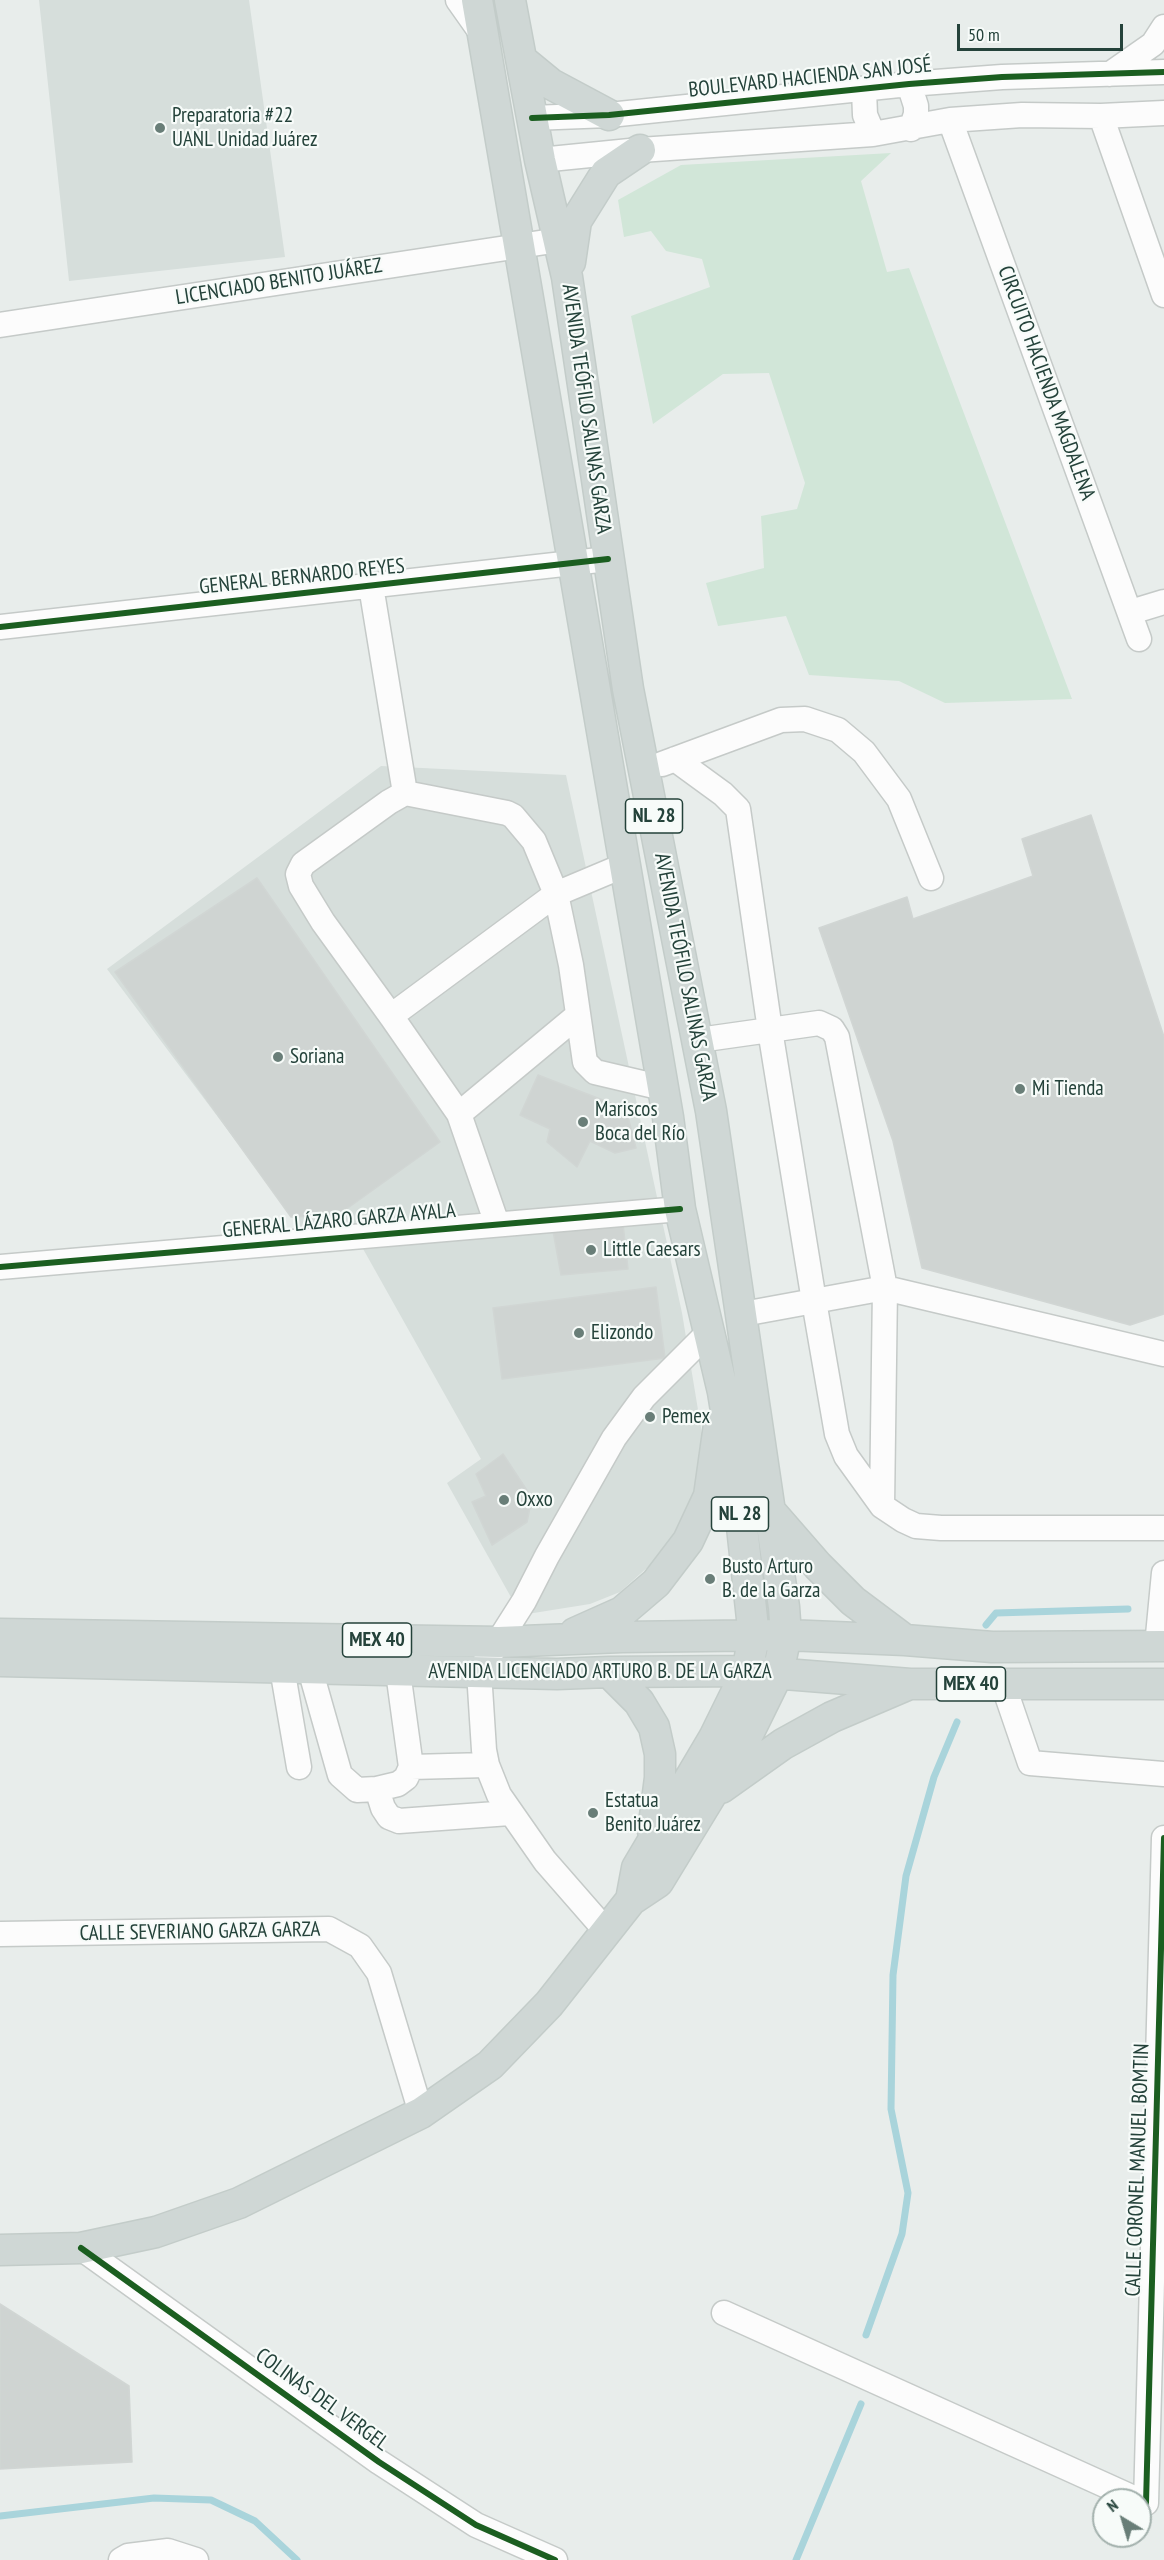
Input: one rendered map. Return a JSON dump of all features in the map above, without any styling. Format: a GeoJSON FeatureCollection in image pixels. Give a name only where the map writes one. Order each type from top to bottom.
{"type":"FeatureCollection","features":[{"type":"Feature","properties":{"kind":"main road","name":"AVENIDA TEÓFILO SALINAS GARZA"},"geometry":{"type":"LineString","coordinates":[[477,0],[668,1117],[680,1209],[723,1392],[736,1472],[754,1637],[747,1671],[714,1738],[637,1868],[631,1900]]}},
{"type":"Feature","properties":{"kind":"main road","name":"AVENIDA TEÓFILO SALINAS GARZA"},"geometry":{"type":"LineString","coordinates":[[514,4],[540,160],[567,277],[628,689],[699,1040],[711,1111],[743,1314],[786,1635],[778,1673],[747,1736],[658,1882],[631,1900]]}},
{"type":"Feature","properties":{"kind":"main road"},"geometry":{"type":"LineString","coordinates":[[523,61],[551,84],[609,115]]}},
{"type":"Feature","properties":{"kind":"main road"},"geometry":{"type":"LineString","coordinates":[[567,277],[576,221],[606,173],[640,150]]}},
{"type":"Feature","properties":{"kind":"main road"},"geometry":{"type":"LineString","coordinates":[[668,1117],[711,1111]]}},
{"type":"Feature","properties":{"kind":"main road"},"geometry":{"type":"LineString","coordinates":[[562,1640],[622,1612],[656,1583],[688,1541],[709,1496],[723,1392]]}},
{"type":"Feature","properties":{"kind":"main road"},"geometry":{"type":"LineString","coordinates":[[771,1512],[818,1566],[853,1601],[905,1640]]}},
{"type":"Feature","properties":{"kind":"main road","name":"AVENIDA LICENCIADO ARTURO B. DE LA GARZA"},"geometry":{"type":"LineString","coordinates":[[0,1634],[499,1642],[786,1635],[905,1640],[992,1647],[1162,1648]]}},
{"type":"Feature","properties":{"kind":"main road"},"geometry":{"type":"LineString","coordinates":[[1083,1683],[1162,1648]]}},
{"type":"Feature","properties":{"kind":"main road","name":"AVENIDA LICENCIADO ARTURO B. DE LA GARZA"},"geometry":{"type":"LineString","coordinates":[[0,1661],[398,1672],[557,1674],[747,1671],[910,1684],[1164,1684]]}},
{"type":"Feature","properties":{"kind":"main road"},"geometry":{"type":"LineString","coordinates":[[609,1672],[639,1702],[654,1727],[660,1754],[660,1778],[652,1842]]}},
{"type":"Feature","properties":{"kind":"main road"},"geometry":{"type":"LineString","coordinates":[[711,1795],[783,1744],[832,1717],[910,1684]]}},
{"type":"Feature","properties":{"kind":"main road"},"geometry":{"type":"LineString","coordinates":[[0,2250],[81,2248],[156,2232],[239,2203],[421,2113],[490,2065],[549,2004],[631,1900]]}},
{"type":"Feature","properties":{"kind":"street"},"geometry":{"type":"LineString","coordinates":[[458,0],[482,34]]}},
{"type":"Feature","properties":{"kind":"street"},"geometry":{"type":"LineString","coordinates":[[1110,74],[1153,44],[1164,27]]}},
{"type":"Feature","properties":{"kind":"street","name":"BOULEVARD HACIENDA SAN JOSÉ"},"geometry":{"type":"LineString","coordinates":[[532,118],[609,115],[909,84],[1002,77],[1164,72]]}},
{"type":"Feature","properties":{"kind":"street"},"geometry":{"type":"LineString","coordinates":[[909,84],[916,106],[911,129]]}},
{"type":"Feature","properties":{"kind":"street"},"geometry":{"type":"LineString","coordinates":[[864,90],[865,115],[873,134]]}},
{"type":"Feature","properties":{"kind":"street"},"geometry":{"type":"LineString","coordinates":[[540,160],[640,150],[873,134],[911,129],[950,120],[1022,115],[1101,116],[1164,113]]}},
{"type":"Feature","properties":{"kind":"street"},"geometry":{"type":"LineString","coordinates":[[1101,116],[1164,295]]}},
{"type":"Feature","properties":{"kind":"street","name":"CIRCUITO HACIENDA MAGDALENA"},"geometry":{"type":"LineString","coordinates":[[950,120],[1139,639]]}},
{"type":"Feature","properties":{"kind":"street","name":"LICENCIADO BENITO JUÁREZ"},"geometry":{"type":"LineString","coordinates":[[0,326],[559,240]]}},
{"type":"Feature","properties":{"kind":"street","name":"GENERAL BERNARDO REYES"},"geometry":{"type":"LineString","coordinates":[[0,627],[608,559]]}},
{"type":"Feature","properties":{"kind":"street"},"geometry":{"type":"LineString","coordinates":[[371,586],[405,793]]}},
{"type":"Feature","properties":{"kind":"street"},"geometry":{"type":"LineString","coordinates":[[1131,612],[1164,602]]}},
{"type":"Feature","properties":{"kind":"street"},"geometry":{"type":"LineString","coordinates":[[645,770],[781,720],[805,719],[838,730],[864,752],[899,799],[931,879]]}},
{"type":"Feature","properties":{"kind":"street"},"geometry":{"type":"LineString","coordinates":[[675,759],[723,794],[738,809],[770,1030],[814,1301],[837,1434],[846,1456],[882,1506],[916,1526],[1164,1528]]}},
{"type":"Feature","properties":{"kind":"street"},"geometry":{"type":"LineString","coordinates":[[497,1224],[459,1114],[323,922],[301,886],[298,874],[303,864],[405,793],[513,816],[534,841],[556,894],[571,965],[585,1062],[595,1072],[663,1088]]}},
{"type":"Feature","properties":{"kind":"street"},"geometry":{"type":"LineString","coordinates":[[391,1016],[556,894],[625,864]]}},
{"type":"Feature","properties":{"kind":"street"},"geometry":{"type":"LineString","coordinates":[[459,1114],[577,1016]]}},
{"type":"Feature","properties":{"kind":"street"},"geometry":{"type":"LineString","coordinates":[[699,1040],[819,1023],[832,1029],[837,1037],[885,1288],[882,1506]]}},
{"type":"Feature","properties":{"kind":"street","name":"GENERAL LÁZARO GARZA AYALA"},"geometry":{"type":"LineString","coordinates":[[0,1267],[680,1209]]}},
{"type":"Feature","properties":{"kind":"street"},"geometry":{"type":"LineString","coordinates":[[743,1314],[885,1288],[1164,1354]]}},
{"type":"Feature","properties":{"kind":"street"},"geometry":{"type":"LineString","coordinates":[[607,1932],[559,1879],[510,1814],[499,1795],[487,1765],[479,1672],[499,1642],[614,1438],[644,1397],[709,1332]]}},
{"type":"Feature","properties":{"kind":"street"},"geometry":{"type":"LineString","coordinates":[[1162,1648],[1164,1573]]}},
{"type":"Feature","properties":{"kind":"street"},"geometry":{"type":"LineString","coordinates":[[296,1668],[299,1767]]}},
{"type":"Feature","properties":{"kind":"street"},"geometry":{"type":"LineString","coordinates":[[296,1668],[340,1775],[357,1790],[377,1789],[398,1784],[406,1778],[411,1767],[398,1672]]}},
{"type":"Feature","properties":{"kind":"street"},"geometry":{"type":"LineString","coordinates":[[1003,1684],[1030,1763],[1164,1774]]}},
{"type":"Feature","properties":{"kind":"street"},"geometry":{"type":"LineString","coordinates":[[411,1767],[487,1765]]}},
{"type":"Feature","properties":{"kind":"street"},"geometry":{"type":"LineString","coordinates":[[377,1789],[383,1808],[389,1817],[399,1821],[510,1814]]}},
{"type":"Feature","properties":{"kind":"street","name":"CALLE CORONEL MANUEL BOMTIN"},"geometry":{"type":"LineString","coordinates":[[1147,2488],[1164,1838]]}},
{"type":"Feature","properties":{"kind":"street","name":"CALLE SEVERIANO GARZA GARZA"},"geometry":{"type":"LineString","coordinates":[[0,1934],[329,1929],[360,1946],[379,1973],[421,2113]]}},
{"type":"Feature","properties":{"kind":"street","name":"COLINAS DEL VERGEL"},"geometry":{"type":"LineString","coordinates":[[81,2248],[379,2462],[476,2525],[555,2560]]}},
{"type":"Feature","properties":{"kind":"street"},"geometry":{"type":"LineString","coordinates":[[724,2313],[1114,2488]]}},
{"type":"Feature","properties":{"kind":"street"},"geometry":{"type":"LineString","coordinates":[[124,2558],[168,2551],[196,2560]]}},
{"type":"Feature","properties":{"kind":"shaded area","name":"Preparatoria #22 UANL Unidad Juárez"},"geometry":{"type":"Polygon","coordinates":[[[39,0],[249,0],[285,257],[69,281],[39,0]]]}},
{"type":"Feature","properties":{"kind":"shaded area"},"geometry":{"type":"Polygon","coordinates":[[[381,766],[566,775],[682,1313],[703,1440],[699,1498],[678,1530],[649,1566],[620,1592],[590,1604],[521,1615],[447,1483],[481,1459],[362,1247],[304,1232],[107,969],[381,766]]]}},
{"type":"Feature","properties":{"kind":"green space"},"geometry":{"type":"Polygon","coordinates":[[[891,153],[861,181],[887,272],[909,268],[1072,699],[945,703],[899,681],[809,675],[786,616],[718,626],[706,583],[764,568],[761,516],[797,509],[805,483],[769,373],[723,374],[653,424],[631,316],[710,287],[702,259],[666,251],[651,231],[624,237],[618,200],[681,165],[891,153]]]}},
{"type":"Feature","properties":{"kind":"building","name":"Mi Tienda"},"geometry":{"type":"Polygon","coordinates":[[[1091,815],[1164,1037],[1164,1314],[1130,1325],[922,1268],[893,1141],[819,928],[907,897],[913,919],[1033,876],[1022,839],[1091,815]]]}},
{"type":"Feature","properties":{"kind":"building","name":"Soriana"},"geometry":{"type":"Polygon","coordinates":[[[257,878],[440,1142],[338,1215],[291,1217],[115,972],[257,878]]]}},
{"type":"Feature","properties":{"kind":"building","name":"Mariscos Boca del Río"},"geometry":{"type":"Polygon","coordinates":[[[538,1075],[626,1109],[636,1148],[615,1153],[590,1141],[577,1167],[547,1142],[550,1129],[520,1115],[538,1075]]]}},
{"type":"Feature","properties":{"kind":"building","name":"Little Caesars"},"geometry":{"type":"Polygon","coordinates":[[[623,1224],[628,1269],[561,1275],[553,1231],[623,1224]]]}},
{"type":"Feature","properties":{"kind":"building","name":"Elizondo"},"geometry":{"type":"Polygon","coordinates":[[[656,1287],[665,1358],[502,1379],[493,1308],[656,1287]]]}},
{"type":"Feature","properties":{"kind":"building","name":"Oxxo"},"geometry":{"type":"Polygon","coordinates":[[[503,1454],[532,1498],[527,1522],[492,1545],[472,1502],[486,1496],[476,1474],[503,1454]]]}},
{"type":"Feature","properties":{"kind":"building"},"geometry":{"type":"Polygon","coordinates":[[[0,2304],[129,2386],[132,2462],[0,2469],[0,2304]]]}},
{"type":"Feature","properties":{"kind":"waterway"},"geometry":{"type":"LineString","coordinates":[[986,1625],[996,1613],[1128,1609]]}},
{"type":"Feature","properties":{"kind":"waterway"},"geometry":{"type":"LineString","coordinates":[[866,2335],[902,2234],[908,2193],[891,2109],[893,1975],[906,1876],[934,1777],[957,1722]]}},
{"type":"Feature","properties":{"kind":"waterway"},"geometry":{"type":"LineString","coordinates":[[796,2560],[861,2404]]}},
{"type":"Feature","properties":{"kind":"waterway"},"geometry":{"type":"LineString","coordinates":[[0,2516],[154,2498],[211,2500],[255,2521],[297,2560]]}},
{"type":"Feature","properties":{"kind":"cycle path"},"geometry":{"type":"LineString","coordinates":[[532,118],[609,115],[909,84],[1002,77],[1164,72]]}},
{"type":"Feature","properties":{"kind":"cycle path"},"geometry":{"type":"LineString","coordinates":[[0,627],[608,559]]}},
{"type":"Feature","properties":{"kind":"cycle path"},"geometry":{"type":"LineString","coordinates":[[0,1267],[680,1209]]}},
{"type":"Feature","properties":{"kind":"cycle path"},"geometry":{"type":"LineString","coordinates":[[1146,2488],[1164,1838]]}},
{"type":"Feature","properties":{"kind":"cycle path"},"geometry":{"type":"LineString","coordinates":[[81,2248],[379,2462],[476,2525],[555,2560]]}},
{"type":"Feature","properties":{"kind":"place","name":"Preparatoria #22 UANL Unidad Juárez"},"geometry":{"type":"Point","coordinates":[160,128]}},
{"type":"Feature","properties":{"kind":"place","name":"Soriana"},"geometry":{"type":"Point","coordinates":[278,1057]}},
{"type":"Feature","properties":{"kind":"place","name":"Mi Tienda"},"geometry":{"type":"Point","coordinates":[1020,1089]}},
{"type":"Feature","properties":{"kind":"place","name":"Mariscos Boca del Río"},"geometry":{"type":"Point","coordinates":[583,1122]}},
{"type":"Feature","properties":{"kind":"place","name":"Little Caesars"},"geometry":{"type":"Point","coordinates":[591,1250]}},
{"type":"Feature","properties":{"kind":"place","name":"Elizondo"},"geometry":{"type":"Point","coordinates":[579,1333]}},
{"type":"Feature","properties":{"kind":"place","name":"Pemex"},"geometry":{"type":"Point","coordinates":[650,1417]}},
{"type":"Feature","properties":{"kind":"place","name":"Oxxo"},"geometry":{"type":"Point","coordinates":[504,1500]}},
{"type":"Feature","properties":{"kind":"place","name":"Busto Arturo B. de la Garza"},"geometry":{"type":"Point","coordinates":[710,1579]}},
{"type":"Feature","properties":{"kind":"place","name":"Estatua Benito Juárez"},"geometry":{"type":"Point","coordinates":[593,1813]}}]}
